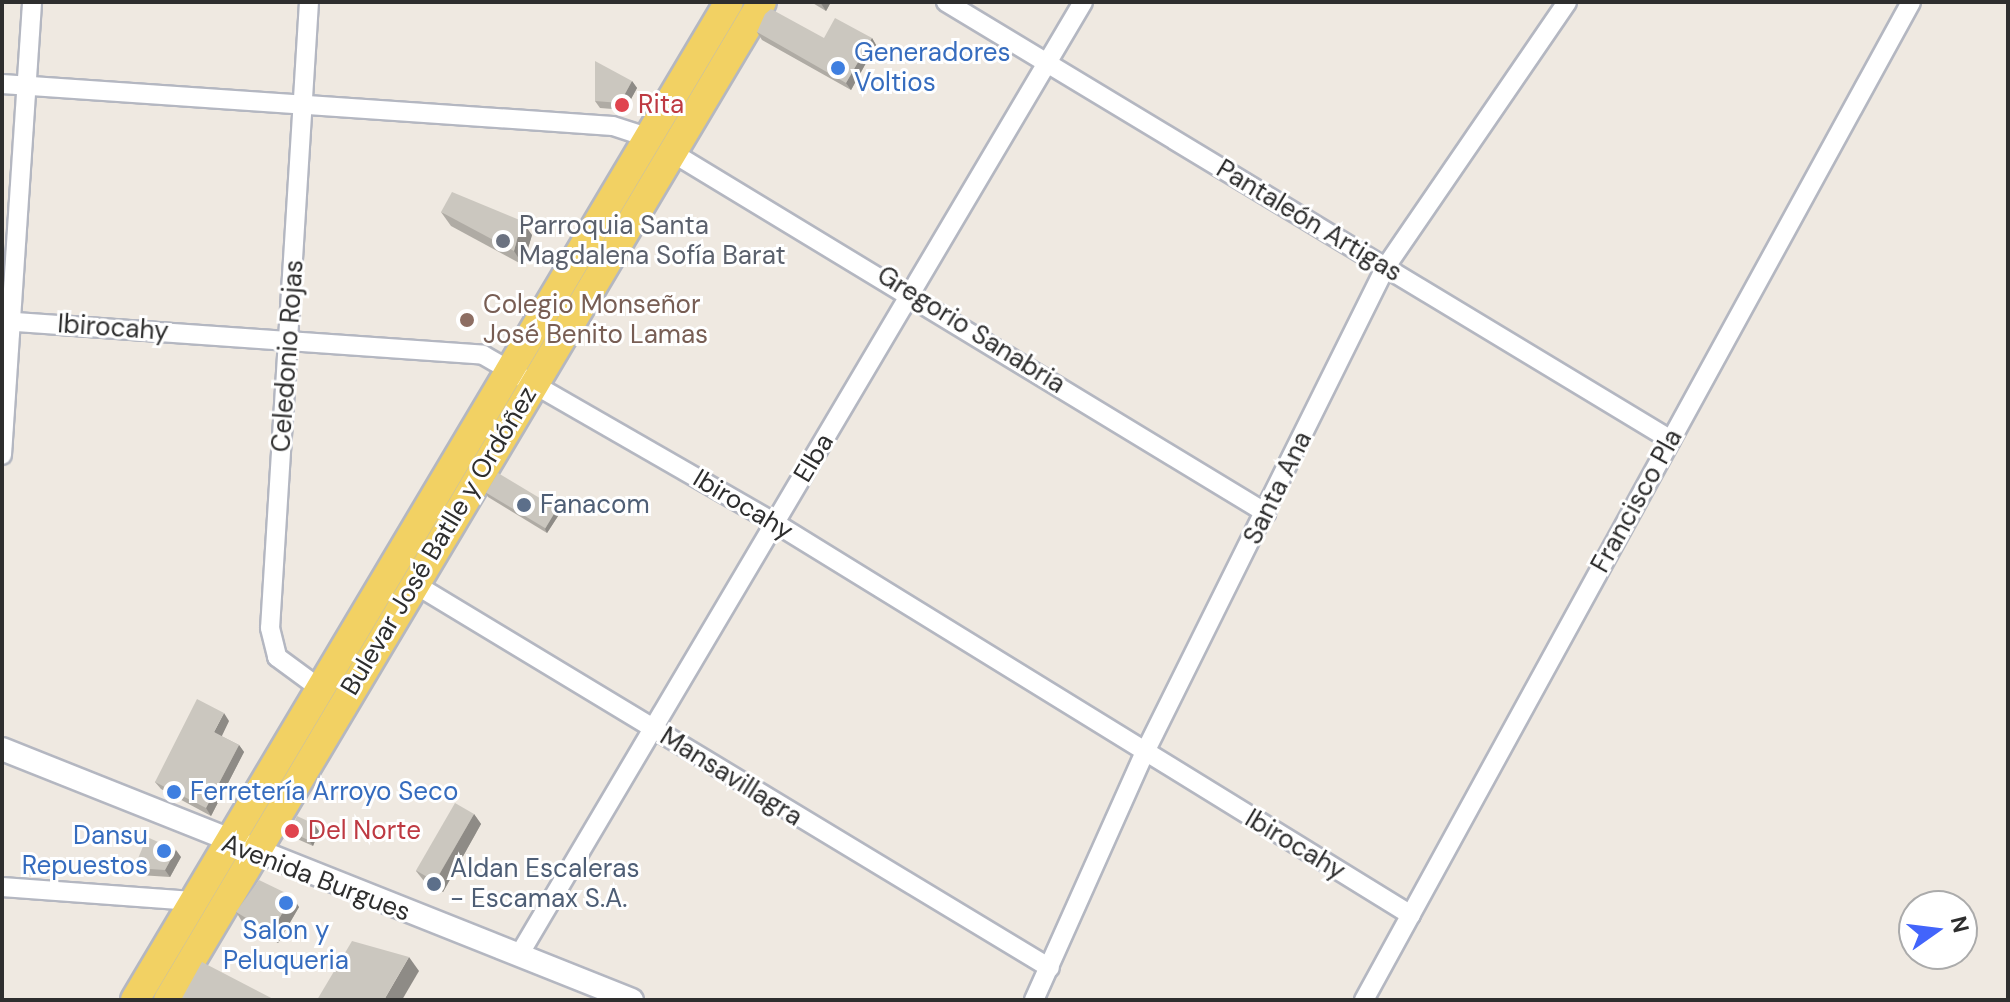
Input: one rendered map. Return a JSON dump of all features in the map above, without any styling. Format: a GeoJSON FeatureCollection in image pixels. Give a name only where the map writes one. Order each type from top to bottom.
{"type":"FeatureCollection","features":[{"type":"Feature","properties":{"kind":"main road","name":"Bulevar José Batlle y Ordóñez"},"geometry":{"type":"LineString","coordinates":[[168,1000],[413,583],[647,137],[729,2]]}},
{"type":"Feature","properties":{"kind":"main road","name":"Bulevar José Batlle y Ordóñez"},"geometry":{"type":"LineString","coordinates":[[135,1000],[319,688],[522,376],[673,153],[762,2]]}},
{"type":"Feature","properties":{"kind":"street"},"geometry":{"type":"LineString","coordinates":[[2,455],[6,321],[32,2]]}},
{"type":"Feature","properties":{"kind":"street","name":"Celedonio Rojas"},"geometry":{"type":"LineString","coordinates":[[309,2],[270,628],[277,657],[319,688]]}},
{"type":"Feature","properties":{"kind":"street","name":"Pantaleón Artigas"},"geometry":{"type":"LineString","coordinates":[[946,2],[1671,440]]}},
{"type":"Feature","properties":{"kind":"street","name":"Elba"},"geometry":{"type":"LineString","coordinates":[[519,955],[1083,2]]}},
{"type":"Feature","properties":{"kind":"street","name":"Santa Ana"},"geometry":{"type":"LineString","coordinates":[[1034,1000],[1144,754],[1385,268],[1567,2]]}},
{"type":"Feature","properties":{"kind":"street","name":"Francisco Pla"},"geometry":{"type":"LineString","coordinates":[[1364,1000],[1911,2]]}},
{"type":"Feature","properties":{"kind":"street"},"geometry":{"type":"LineString","coordinates":[[2,84],[302,102],[613,126],[647,137]]}},
{"type":"Feature","properties":{"kind":"street","name":"Gregorio Sanabria"},"geometry":{"type":"LineString","coordinates":[[673,153],[912,292],[1266,513]]}},
{"type":"Feature","properties":{"kind":"street","name":"Ibirocahy"},"geometry":{"type":"LineString","coordinates":[[6,321],[483,355],[775,523],[1144,754],[1411,915]]}},
{"type":"Feature","properties":{"kind":"street","name":"Mansavillagra"},"geometry":{"type":"LineString","coordinates":[[413,583],[1050,968]]}},
{"type":"Feature","properties":{"kind":"street","name":"Avenida Burgues"},"geometry":{"type":"LineString","coordinates":[[2,749],[227,844],[632,1000]]}},
{"type":"Feature","properties":{"kind":"street"},"geometry":{"type":"LineString","coordinates":[[2,887],[192,901]]}},
{"type":"Feature","properties":{"kind":"building","name":"Generadores Voltios"},"geometry":{"type":"Polygon","coordinates":[[[771,9],[824,38],[835,18],[872,38],[846,83],[757,32],[765,14],[771,9]]]}},
{"type":"Feature","properties":{"kind":"building"},"geometry":{"type":"Polygon","coordinates":[[[595,61],[632,81],[620,103],[595,101],[595,61]]]}},
{"type":"Feature","properties":{"kind":"building"},"geometry":{"type":"Polygon","coordinates":[[[452,192],[522,221],[514,251],[441,212],[452,192]]]}},
{"type":"Feature","properties":{"kind":"building","name":"Fanacom"},"geometry":{"type":"Polygon","coordinates":[[[498,473],[557,509],[545,528],[486,493],[498,473]]]}},
{"type":"Feature","properties":{"kind":"building"},"geometry":{"type":"Polygon","coordinates":[[[197,699],[224,713],[214,732],[239,745],[206,808],[155,782],[197,699]]]}},
{"type":"Feature","properties":{"kind":"building"},"geometry":{"type":"Polygon","coordinates":[[[455,803],[474,814],[435,882],[416,871],[455,803]]]}},
{"type":"Feature","properties":{"kind":"building"},"geometry":{"type":"Polygon","coordinates":[[[297,816],[314,824],[307,839],[290,831],[297,816]]]}},
{"type":"Feature","properties":{"kind":"building"},"geometry":{"type":"Polygon","coordinates":[[[147,837],[176,850],[165,870],[134,868],[147,837]]]}},
{"type":"Feature","properties":{"kind":"building"},"geometry":{"type":"Polygon","coordinates":[[[259,880],[292,896],[271,933],[236,912],[259,880]]]}},
{"type":"Feature","properties":{"kind":"building"},"geometry":{"type":"Polygon","coordinates":[[[352,941],[409,957],[384,1000],[317,1000],[352,941]]]}},
{"type":"Feature","properties":{"kind":"building"},"geometry":{"type":"Polygon","coordinates":[[[202,962],[275,1000],[181,1000],[202,962]]]}},
{"type":"Feature","properties":{"kind":"place","name":"Generadores Voltios"},"geometry":{"type":"Point","coordinates":[838,68]}},
{"type":"Feature","properties":{"kind":"place","name":"Rita"},"geometry":{"type":"Point","coordinates":[622,105]}},
{"type":"Feature","properties":{"kind":"place","name":"Parroquia Santa Magdalena Sofía Barat"},"geometry":{"type":"Point","coordinates":[503,241]}},
{"type":"Feature","properties":{"kind":"place","name":"Colegio Monseñor José Benito Lamas"},"geometry":{"type":"Point","coordinates":[467,320]}},
{"type":"Feature","properties":{"kind":"place","name":"Fanacom"},"geometry":{"type":"Point","coordinates":[524,505]}},
{"type":"Feature","properties":{"kind":"place","name":"Ferretería Arroyo Seco"},"geometry":{"type":"Point","coordinates":[174,792]}},
{"type":"Feature","properties":{"kind":"place","name":"Del Norte"},"geometry":{"type":"Point","coordinates":[292,831]}},
{"type":"Feature","properties":{"kind":"place","name":"Dansu Repuestos"},"geometry":{"type":"Point","coordinates":[164,851]}},
{"type":"Feature","properties":{"kind":"place","name":"Aldan Escaleras - Escamax S.A."},"geometry":{"type":"Point","coordinates":[434,884]}},
{"type":"Feature","properties":{"kind":"place","name":"Salon y Peluqueria"},"geometry":{"type":"Point","coordinates":[286,903]}}]}
